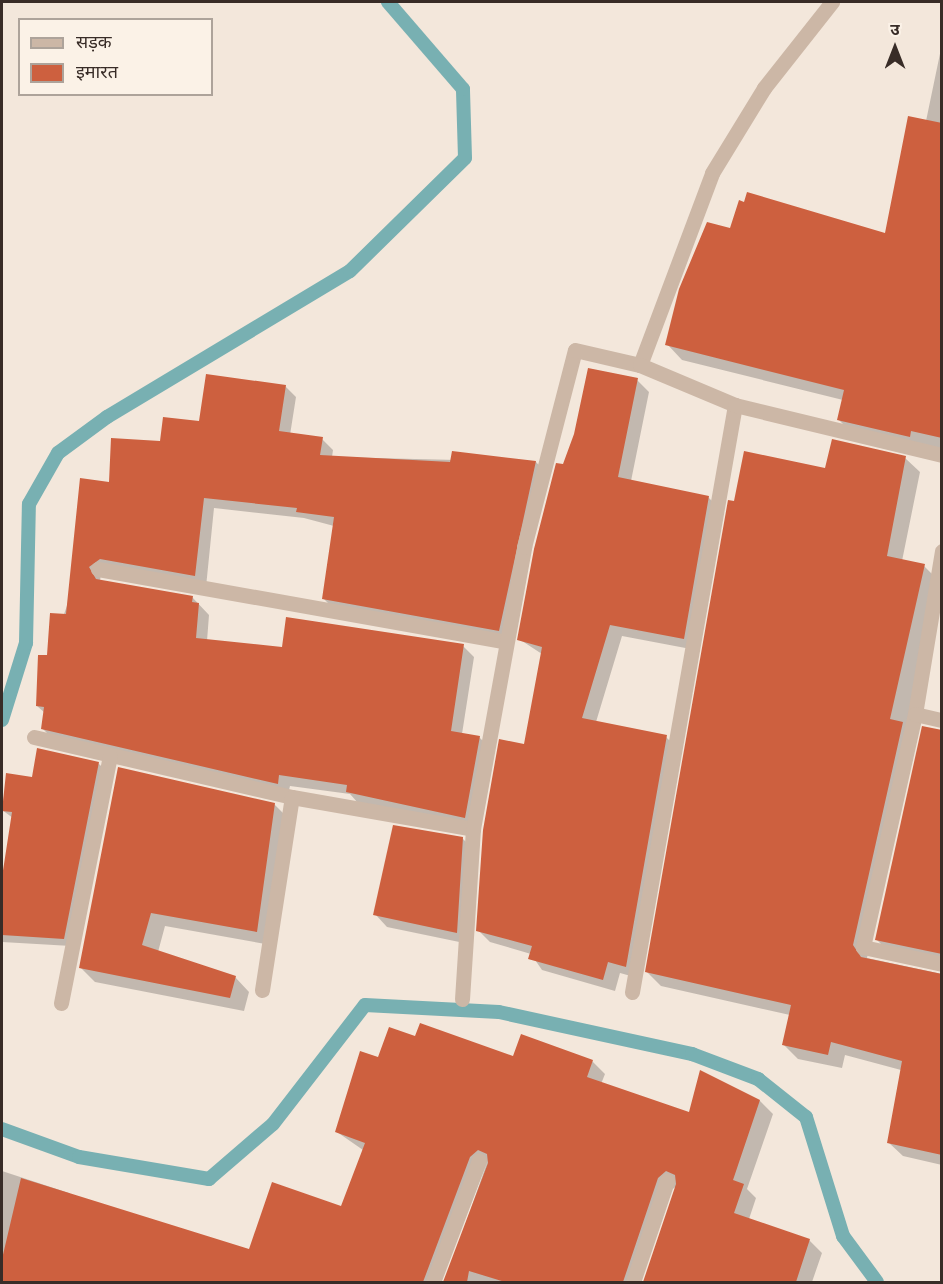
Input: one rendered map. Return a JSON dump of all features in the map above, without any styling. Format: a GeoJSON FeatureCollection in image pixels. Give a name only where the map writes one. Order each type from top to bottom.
{"type":"FeatureCollection","features":[{"type":"Feature","properties":{"kind":"street"},"geometry":{"type":"LineString","coordinates":[[640,365],[712,173],[764,88],[832,2]]}},
{"type":"Feature","properties":{"kind":"street"},"geometry":{"type":"LineString","coordinates":[[462,999],[473,829],[524,548],[575,350],[640,365],[735,405],[942,455]]}},
{"type":"Feature","properties":{"kind":"street"},"geometry":{"type":"LineString","coordinates":[[632,992],[735,405]]}},
{"type":"Feature","properties":{"kind":"street"},"geometry":{"type":"LineString","coordinates":[[942,551],[915,714],[863,947],[942,964]]}},
{"type":"Feature","properties":{"kind":"street"},"geometry":{"type":"LineString","coordinates":[[98,569],[506,642]]}},
{"type":"Feature","properties":{"kind":"street"},"geometry":{"type":"LineString","coordinates":[[915,714],[942,720]]}},
{"type":"Feature","properties":{"kind":"street"},"geometry":{"type":"LineString","coordinates":[[34,737],[292,797],[473,829]]}},
{"type":"Feature","properties":{"kind":"street"},"geometry":{"type":"LineString","coordinates":[[61,1003],[110,756]]}},
{"type":"Feature","properties":{"kind":"street"},"geometry":{"type":"LineString","coordinates":[[262,990],[292,797]]}},
{"type":"Feature","properties":{"kind":"street"},"geometry":{"type":"LineString","coordinates":[[433,1282],[479,1160]]}},
{"type":"Feature","properties":{"kind":"street"},"geometry":{"type":"LineString","coordinates":[[633,1282],[667,1181]]}},
{"type":"Feature","properties":{"kind":"building"},"geometry":{"type":"Polygon","coordinates":[[[908,116],[942,123],[942,438],[911,431],[910,437],[837,420],[844,390],[665,345],[679,289],[707,222],[730,228],[739,200],[744,202],[747,192],[885,233],[908,116]]]}},
{"type":"Feature","properties":{"kind":"building"},"geometry":{"type":"Polygon","coordinates":[[[588,368],[638,378],[618,477],[709,496],[684,639],[610,625],[582,718],[667,735],[626,967],[608,962],[603,980],[528,959],[532,946],[476,931],[483,830],[499,739],[524,744],[542,647],[517,640],[534,549],[556,463],[563,464],[574,434],[588,368]]]}},
{"type":"Feature","properties":{"kind":"building"},"geometry":{"type":"Polygon","coordinates":[[[206,374],[286,385],[279,431],[323,437],[320,455],[450,462],[452,451],[536,461],[499,631],[322,599],[334,517],[296,512],[297,508],[204,498],[195,576],[100,559],[89,567],[96,579],[193,596],[192,602],[199,603],[196,638],[282,647],[286,617],[464,644],[451,731],[480,736],[465,818],[346,792],[347,785],[279,775],[278,784],[41,729],[44,707],[36,706],[38,655],[47,655],[50,613],[66,614],[80,478],[109,482],[111,438],[160,441],[163,417],[199,421],[206,374]]]}},
{"type":"Feature","properties":{"kind":"building"},"geometry":{"type":"Polygon","coordinates":[[[832,439],[906,456],[887,556],[925,564],[890,719],[903,722],[853,945],[861,957],[942,974],[942,1155],[887,1143],[902,1061],[831,1042],[828,1055],[782,1045],[791,1005],[645,972],[728,500],[734,501],[744,451],[825,468],[832,439]]]}},
{"type":"Feature","properties":{"kind":"building"},"geometry":{"type":"Polygon","coordinates":[[[922,726],[942,730],[942,954],[875,940],[922,726]]]}},
{"type":"Feature","properties":{"kind":"building"},"geometry":{"type":"Polygon","coordinates":[[[37,748],[99,762],[64,939],[2,935],[2,877],[12,812],[2,811],[6,773],[32,777],[37,748]]]}},
{"type":"Feature","properties":{"kind":"building"},"geometry":{"type":"Polygon","coordinates":[[[118,767],[275,803],[257,932],[151,913],[142,945],[236,976],[230,998],[79,968],[118,767]]]}},
{"type":"Feature","properties":{"kind":"building"},"geometry":{"type":"Polygon","coordinates":[[[393,825],[463,837],[457,933],[373,915],[393,825]]]}},
{"type":"Feature","properties":{"kind":"building"},"geometry":{"type":"Polygon","coordinates":[[[420,1023],[513,1056],[521,1034],[593,1060],[587,1077],[689,1112],[700,1070],[760,1100],[733,1180],[744,1184],[734,1213],[810,1239],[796,1282],[643,1282],[676,1184],[675,1175],[666,1171],[658,1178],[623,1282],[505,1282],[469,1271],[467,1282],[443,1282],[488,1163],[487,1154],[478,1150],[470,1157],[423,1282],[2,1282],[2,1259],[21,1178],[249,1249],[272,1182],[341,1206],[365,1143],[335,1132],[360,1051],[378,1057],[389,1027],[415,1036],[420,1023]]]}},
{"type":"Feature","properties":{"kind":"waterway"},"geometry":{"type":"LineString","coordinates":[[2,720],[26,643],[29,504],[58,453],[107,417],[350,271],[465,158],[463,89],[388,2]]}},
{"type":"Feature","properties":{"kind":"waterway"},"geometry":{"type":"LineString","coordinates":[[2,1129],[79,1157],[209,1179],[273,1124],[365,1005],[499,1012],[692,1054],[758,1079],[806,1117],[843,1236],[877,1282]]}}]}
